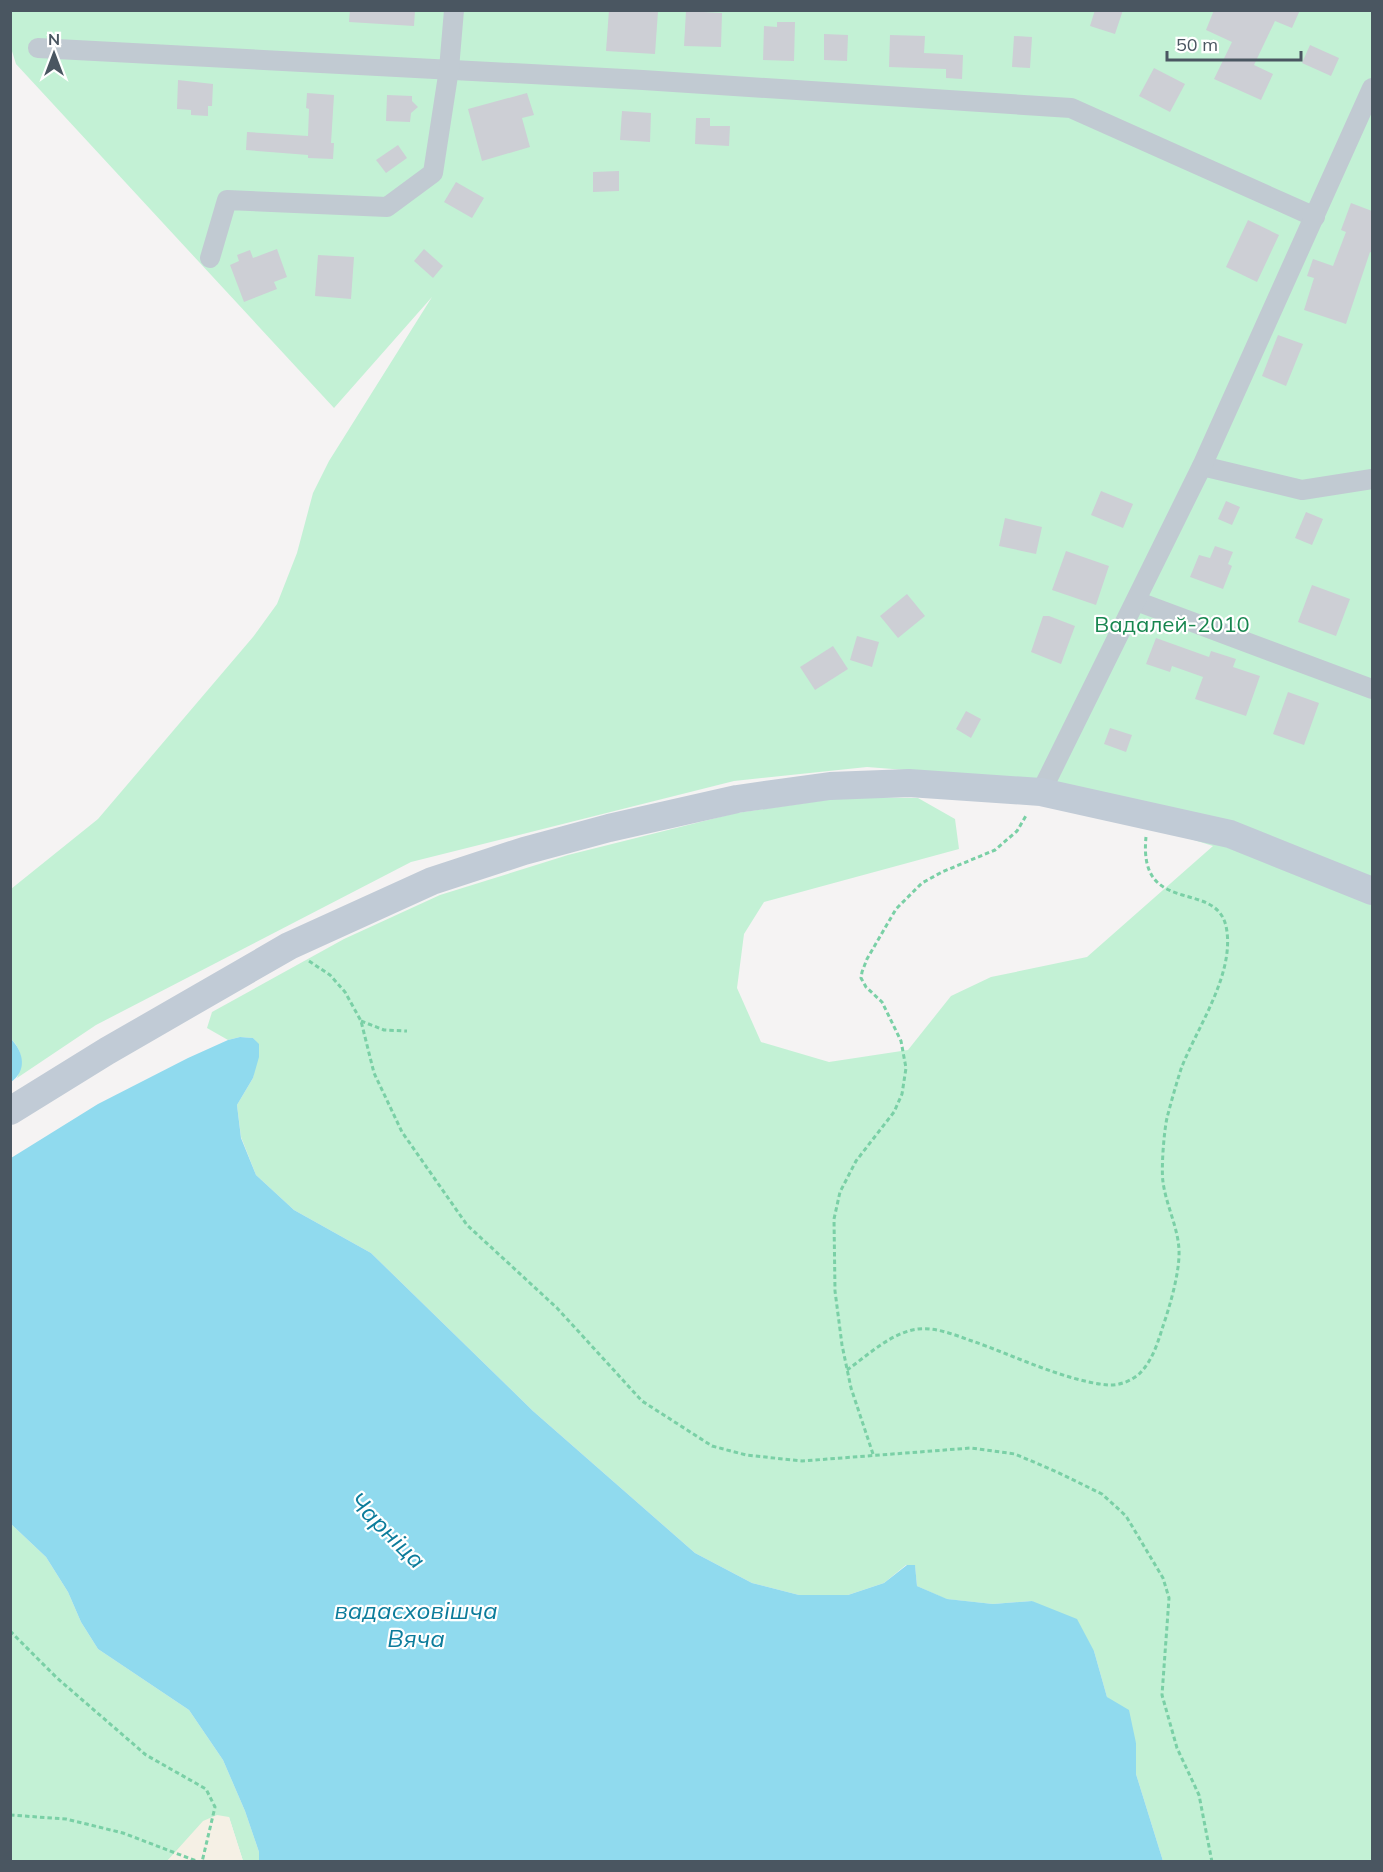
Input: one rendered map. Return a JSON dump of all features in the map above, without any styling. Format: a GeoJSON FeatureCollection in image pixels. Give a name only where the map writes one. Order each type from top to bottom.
{"type":"FeatureCollection","features":[{"type":"Feature","properties":{"kind":"street"},"geometry":{"type":"LineString","coordinates":[[210,258],[227,200],[387,207],[433,173],[449,69],[454,10]]}},
{"type":"Feature","properties":{"kind":"street"},"geometry":{"type":"LineString","coordinates":[[38,48],[449,69],[1071,108],[1315,217]]}},
{"type":"Feature","properties":{"kind":"street"},"geometry":{"type":"LineString","coordinates":[[1041,792],[1202,466],[1372,88]]}},
{"type":"Feature","properties":{"kind":"street"},"geometry":{"type":"LineString","coordinates":[[1202,466],[1302,490],[1372,479]]}},
{"type":"Feature","properties":{"kind":"street"},"geometry":{"type":"LineString","coordinates":[[1136,601],[1372,689]]}},
{"type":"Feature","properties":{"kind":"street"},"geometry":{"type":"LineString","coordinates":[[10,1111],[107,1051],[289,946],[432,881],[524,851],[737,799],[830,786],[909,783],[1041,792],[1230,834],[1372,891]]}},
{"type":"Feature","properties":{"kind":"path"},"geometry":{"type":"LineString","coordinates":[[873,1454],[847,1370],[835,1291],[834,1219],[840,1192],[856,1161],[894,1112],[902,1094],[906,1068],[902,1041],[882,1002],[866,987],[861,978],[862,972],[896,909],[922,883],[995,850],[1017,831],[1041,792]]}},
{"type":"Feature","properties":{"kind":"path"},"geometry":{"type":"LineString","coordinates":[[847,1370],[900,1335],[919,1329],[945,1331],[1064,1375],[1110,1385],[1127,1381],[1141,1372],[1157,1348],[1178,1267],[1179,1248],[1163,1181],[1166,1121],[1182,1069],[1215,997],[1229,946],[1225,924],[1218,912],[1203,902],[1169,891],[1156,882],[1148,872],[1145,847],[1149,815]]}},
{"type":"Feature","properties":{"kind":"path"},"geometry":{"type":"LineString","coordinates":[[289,946],[318,969],[330,975],[345,992],[361,1021],[374,1073],[402,1132],[467,1224],[557,1308],[642,1401],[712,1446],[746,1455],[801,1461],[971,1448],[1015,1454],[1102,1494],[1126,1516],[1163,1578],[1169,1598],[1162,1695],[1178,1748],[1199,1795],[1212,1862]]}},
{"type":"Feature","properties":{"kind":"path"},"geometry":{"type":"LineString","coordinates":[[361,1021],[384,1030],[407,1031]]}},
{"type":"Feature","properties":{"kind":"path"},"geometry":{"type":"LineString","coordinates":[[10,1631],[57,1678],[146,1755],[206,1789],[215,1807],[200,1862],[123,1833],[66,1819],[10,1815]]}},
{"type":"Feature","properties":{"kind":"green space","name":"Вадалей-2010"},"geometry":{"type":"Polygon","coordinates":[[[11,11],[1372,11],[1372,1861],[1163,1861],[1136,1774],[1136,1743],[1107,1697],[1094,1651],[1032,1601],[993,1604],[946,1599],[917,1586],[915,1566],[906,1565],[884,1583],[848,1595],[799,1595],[752,1583],[695,1553],[533,1411],[371,1253],[294,1210],[256,1175],[241,1137],[237,1105],[253,1078],[259,1045],[253,1038],[240,1037],[228,1040],[207,1028],[212,1012],[344,939],[440,895],[568,855],[736,813],[846,797],[918,798],[955,819],[959,849],[764,902],[744,934],[737,988],[761,1042],[829,1062],[908,1050],[951,996],[991,977],[1087,957],[1213,846],[1041,792],[957,774],[867,767],[734,781],[411,862],[96,1025],[17,1078],[21,1057],[11,1039],[11,889],[98,819],[253,637],[277,604],[297,553],[313,493],[329,461],[432,297],[334,408],[16,64],[11,48],[11,11]]]}},
{"type":"Feature","properties":{"kind":"green space"},"geometry":{"type":"Polygon","coordinates":[[[10,1523],[46,1557],[68,1592],[81,1622],[98,1649],[189,1710],[223,1760],[245,1811],[259,1852],[259,1861],[243,1861],[229,1817],[167,1861],[11,1861],[10,1523]]]}},
{"type":"Feature","properties":{"kind":"sand"},"geometry":{"type":"Polygon","coordinates":[[[217,1815],[229,1817],[243,1861],[167,1861],[203,1821],[217,1815]]]}},
{"type":"Feature","properties":{"kind":"water","name":"вадасховішча Вяча"},"geometry":{"type":"Polygon","coordinates":[[[240,1037],[253,1038],[259,1044],[259,1057],[253,1078],[237,1105],[241,1138],[256,1175],[294,1210],[371,1253],[533,1411],[695,1553],[752,1583],[799,1595],[848,1595],[884,1583],[907,1565],[915,1565],[917,1586],[947,1599],[993,1604],[1032,1601],[1077,1619],[1094,1651],[1107,1697],[1129,1710],[1136,1743],[1136,1774],[1163,1861],[259,1861],[259,1852],[245,1811],[223,1760],[189,1710],[98,1649],[81,1622],[68,1592],[46,1557],[10,1523],[11,1158],[98,1104],[188,1058],[240,1037]]]}},
{"type":"Feature","properties":{"kind":"water"},"geometry":{"type":"Polygon","coordinates":[[[11,1039],[19,1050],[22,1061],[20,1072],[11,1082],[11,1039]]]}},
{"type":"Feature","properties":{"kind":"building"},"geometry":{"type":"Polygon","coordinates":[[[350,10],[415,10],[414,26],[349,22],[350,10]]]}},
{"type":"Feature","properties":{"kind":"building"},"geometry":{"type":"Polygon","coordinates":[[[609,10],[658,11],[655,54],[606,51],[609,10]]]}},
{"type":"Feature","properties":{"kind":"building"},"geometry":{"type":"Polygon","coordinates":[[[1095,10],[1123,10],[1115,34],[1090,26],[1095,10]]]}},
{"type":"Feature","properties":{"kind":"building"},"geometry":{"type":"Polygon","coordinates":[[[1214,10],[1300,10],[1292,28],[1275,21],[1254,65],[1273,74],[1261,100],[1214,79],[1232,42],[1206,30],[1214,10]]]}},
{"type":"Feature","properties":{"kind":"building"},"geometry":{"type":"Polygon","coordinates":[[[686,11],[722,13],[721,47],[684,46],[686,11]]]}},
{"type":"Feature","properties":{"kind":"building"},"geometry":{"type":"Polygon","coordinates":[[[777,22],[795,22],[794,61],[763,60],[764,26],[777,27],[777,22]]]}},
{"type":"Feature","properties":{"kind":"building"},"geometry":{"type":"Polygon","coordinates":[[[824,34],[848,35],[847,61],[824,60],[824,34]]]}},
{"type":"Feature","properties":{"kind":"building"},"geometry":{"type":"Polygon","coordinates":[[[890,35],[925,36],[924,53],[963,55],[962,79],[946,78],[946,69],[889,67],[890,35]]]}},
{"type":"Feature","properties":{"kind":"building"},"geometry":{"type":"Polygon","coordinates":[[[1014,36],[1032,37],[1030,68],[1012,67],[1014,36]]]}},
{"type":"Feature","properties":{"kind":"building"},"geometry":{"type":"Polygon","coordinates":[[[1310,45],[1339,58],[1331,76],[1302,63],[1310,45]]]}},
{"type":"Feature","properties":{"kind":"building"},"geometry":{"type":"Polygon","coordinates":[[[1154,68],[1185,84],[1170,112],[1139,96],[1154,68]]]}},
{"type":"Feature","properties":{"kind":"building"},"geometry":{"type":"Polygon","coordinates":[[[178,80],[213,84],[212,106],[208,106],[208,116],[191,115],[191,110],[177,109],[178,80]]]}},
{"type":"Feature","properties":{"kind":"building"},"geometry":{"type":"Polygon","coordinates":[[[307,93],[334,95],[331,143],[334,143],[333,159],[246,150],[247,132],[308,136],[307,93]]]}},
{"type":"Feature","properties":{"kind":"building"},"geometry":{"type":"Polygon","coordinates":[[[527,93],[534,115],[522,118],[530,147],[482,161],[468,109],[527,93]]]}},
{"type":"Feature","properties":{"kind":"building"},"geometry":{"type":"Polygon","coordinates":[[[387,95],[412,96],[412,101],[418,107],[411,113],[410,122],[386,121],[387,95]]]}},
{"type":"Feature","properties":{"kind":"building"},"geometry":{"type":"Polygon","coordinates":[[[622,111],[651,113],[650,142],[620,140],[622,111]]]}},
{"type":"Feature","properties":{"kind":"building"},"geometry":{"type":"Polygon","coordinates":[[[696,118],[710,118],[710,126],[730,126],[729,146],[695,144],[696,118]]]}},
{"type":"Feature","properties":{"kind":"building"},"geometry":{"type":"Polygon","coordinates":[[[398,145],[407,158],[386,173],[376,160],[398,145]]]}},
{"type":"Feature","properties":{"kind":"building"},"geometry":{"type":"Polygon","coordinates":[[[619,171],[619,191],[593,192],[593,172],[619,171]]]}},
{"type":"Feature","properties":{"kind":"building"},"geometry":{"type":"Polygon","coordinates":[[[456,182],[484,198],[472,218],[444,202],[456,182]]]}},
{"type":"Feature","properties":{"kind":"building"},"geometry":{"type":"Polygon","coordinates":[[[1351,203],[1372,211],[1372,253],[1370,252],[1346,324],[1304,310],[1314,278],[1307,276],[1313,259],[1333,266],[1346,232],[1341,230],[1351,203]]]}},
{"type":"Feature","properties":{"kind":"building"},"geometry":{"type":"Polygon","coordinates":[[[1248,220],[1279,235],[1257,282],[1226,267],[1248,220]]]}},
{"type":"Feature","properties":{"kind":"building"},"geometry":{"type":"Polygon","coordinates":[[[277,249],[287,277],[274,282],[277,289],[244,302],[230,265],[239,261],[237,255],[250,250],[253,258],[277,249]]]}},
{"type":"Feature","properties":{"kind":"building"},"geometry":{"type":"Polygon","coordinates":[[[424,249],[443,266],[433,278],[414,261],[424,249]]]}},
{"type":"Feature","properties":{"kind":"building"},"geometry":{"type":"Polygon","coordinates":[[[318,255],[354,257],[351,299],[315,296],[318,255]]]}},
{"type":"Feature","properties":{"kind":"building"},"geometry":{"type":"Polygon","coordinates":[[[1278,335],[1303,344],[1286,386],[1262,376],[1278,335]]]}},
{"type":"Feature","properties":{"kind":"building"},"geometry":{"type":"Polygon","coordinates":[[[1101,491],[1133,504],[1123,528],[1091,515],[1101,491]]]}},
{"type":"Feature","properties":{"kind":"building"},"geometry":{"type":"Polygon","coordinates":[[[1226,501],[1240,507],[1232,525],[1218,519],[1226,501]]]}},
{"type":"Feature","properties":{"kind":"building"},"geometry":{"type":"Polygon","coordinates":[[[1306,512],[1323,519],[1312,545],[1295,538],[1306,512]]]}},
{"type":"Feature","properties":{"kind":"building"},"geometry":{"type":"Polygon","coordinates":[[[1005,518],[1042,527],[1036,554],[999,546],[1005,518]]]}},
{"type":"Feature","properties":{"kind":"building"},"geometry":{"type":"Polygon","coordinates":[[[1215,546],[1233,552],[1228,564],[1232,566],[1223,589],[1190,577],[1199,555],[1210,558],[1215,546]]]}},
{"type":"Feature","properties":{"kind":"building"},"geometry":{"type":"Polygon","coordinates":[[[1066,551],[1109,566],[1096,605],[1052,590],[1066,551]]]}},
{"type":"Feature","properties":{"kind":"building"},"geometry":{"type":"Polygon","coordinates":[[[1312,585],[1350,599],[1336,636],[1298,622],[1312,585]]]}},
{"type":"Feature","properties":{"kind":"building"},"geometry":{"type":"Polygon","coordinates":[[[907,594],[925,616],[898,638],[880,616],[907,594]]]}},
{"type":"Feature","properties":{"kind":"building"},"geometry":{"type":"Polygon","coordinates":[[[1043,616],[1075,626],[1061,664],[1031,652],[1043,616]]]}},
{"type":"Feature","properties":{"kind":"building"},"geometry":{"type":"Polygon","coordinates":[[[857,636],[879,642],[872,667],[850,660],[857,636]]]}},
{"type":"Feature","properties":{"kind":"building"},"geometry":{"type":"Polygon","coordinates":[[[1156,638],[1209,657],[1211,651],[1236,659],[1233,667],[1260,676],[1246,716],[1195,699],[1203,677],[1172,666],[1170,672],[1146,664],[1156,638]]]}},
{"type":"Feature","properties":{"kind":"building"},"geometry":{"type":"Polygon","coordinates":[[[833,646],[848,669],[815,690],[800,667],[833,646]]]}},
{"type":"Feature","properties":{"kind":"building"},"geometry":{"type":"Polygon","coordinates":[[[1288,692],[1319,703],[1304,745],[1273,734],[1288,692]]]}},
{"type":"Feature","properties":{"kind":"building"},"geometry":{"type":"Polygon","coordinates":[[[966,711],[981,719],[971,738],[956,729],[966,711]]]}},
{"type":"Feature","properties":{"kind":"building"},"geometry":{"type":"Polygon","coordinates":[[[1110,728],[1132,735],[1126,752],[1104,744],[1110,728]]]}},
{"type":"Feature","properties":{"kind":"water label","name":"Чарніца"},"geometry":{"type":"Point","coordinates":[388,1530]}}]}
